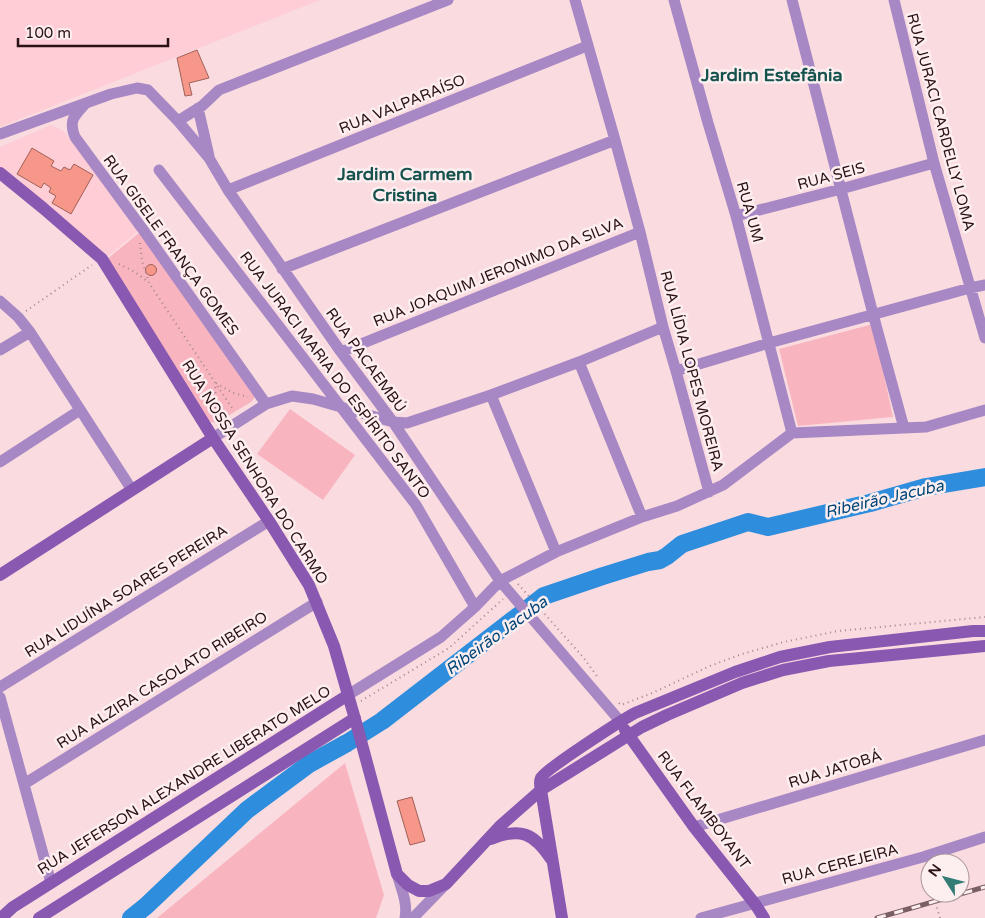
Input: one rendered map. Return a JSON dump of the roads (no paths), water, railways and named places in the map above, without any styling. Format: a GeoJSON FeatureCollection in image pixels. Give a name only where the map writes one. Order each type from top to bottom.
{"type":"FeatureCollection","features":[{"type":"Feature","properties":{"kind":"main road","name":"RUA NOSSA SENHORA DO CARMO"},"geometry":{"type":"LineString","coordinates":[[0,173],[102,259],[213,438],[309,585],[334,646],[397,874]]}},
{"type":"Feature","properties":{"kind":"main road"},"geometry":{"type":"LineString","coordinates":[[0,575],[213,438]]}},
{"type":"Feature","properties":{"kind":"main road"},"geometry":{"type":"LineString","coordinates":[[195,449],[210,450],[225,455]]}},
{"type":"Feature","properties":{"kind":"main road"},"geometry":{"type":"LineString","coordinates":[[562,918],[540,781],[545,773],[608,730],[621,715],[635,713],[735,672],[780,657],[830,647],[985,631]]}},
{"type":"Feature","properties":{"kind":"main road"},"geometry":{"type":"LineString","coordinates":[[397,874],[408,885],[419,891],[429,891],[446,884],[500,826],[541,790],[642,727],[742,683],[783,670],[830,661],[985,646]]}},
{"type":"Feature","properties":{"kind":"main road","name":"RUA JEFERSON ALEXANDRE LIBERATO MELO"},"geometry":{"type":"LineString","coordinates":[[1,918],[13,907],[348,695]]}},
{"type":"Feature","properties":{"kind":"main road","name":"RUA FLAMBOYANT"},"geometry":{"type":"LineString","coordinates":[[621,715],[629,735],[694,827],[764,918]]}},
{"type":"Feature","properties":{"kind":"main road"},"geometry":{"type":"LineString","coordinates":[[37,892],[44,915],[356,722]]}},
{"type":"Feature","properties":{"kind":"main road"},"geometry":{"type":"LineString","coordinates":[[486,841],[503,834],[520,832],[535,840],[552,860]]}},
{"type":"Feature","properties":{"kind":"main road"},"geometry":{"type":"LineString","coordinates":[[64,875],[75,895]]}},
{"type":"Feature","properties":{"kind":"street"},"geometry":{"type":"LineString","coordinates":[[178,121],[198,108],[219,90],[448,0]]}},
{"type":"Feature","properties":{"kind":"street","name":"RUA LÍDIA LOPES MOREIRA"},"geometry":{"type":"LineString","coordinates":[[348,695],[441,637],[500,580],[556,552],[709,492],[663,328],[615,140],[575,0]]}},
{"type":"Feature","properties":{"kind":"street","name":"RUA UM"},"geometry":{"type":"LineString","coordinates":[[674,0],[736,216],[792,433]]}},
{"type":"Feature","properties":{"kind":"street"},"geometry":{"type":"LineString","coordinates":[[792,0],[904,428]]}},
{"type":"Feature","properties":{"kind":"street","name":"RUA JURACI CARDELLY LOMA"},"geometry":{"type":"LineString","coordinates":[[894,0],[934,163],[985,338]]}},
{"type":"Feature","properties":{"kind":"street","name":"RUA VALPARAÍSO"},"geometry":{"type":"LineString","coordinates":[[228,190],[587,46]]}},
{"type":"Feature","properties":{"kind":"street","name":"RUA PACAEMBÚ"},"geometry":{"type":"LineString","coordinates":[[0,134],[123,91],[137,88],[148,90],[178,121],[209,158],[228,190],[282,269],[393,422],[500,580],[621,715]]}},
{"type":"Feature","properties":{"kind":"street","name":"RUA GISELE FRANÇA GOMES"},"geometry":{"type":"LineString","coordinates":[[87,102],[74,116],[72,129],[75,137],[266,404]]}},
{"type":"Feature","properties":{"kind":"street","name":"RUA PACAEMBÚ"},"geometry":{"type":"LineString","coordinates":[[198,108],[209,158]]}},
{"type":"Feature","properties":{"kind":"street"},"geometry":{"type":"LineString","coordinates":[[282,269],[615,140]]}},
{"type":"Feature","properties":{"kind":"street","name":"RUA SEIS"},"geometry":{"type":"LineString","coordinates":[[736,216],[934,163]]}},
{"type":"Feature","properties":{"kind":"street","name":"RUA JURACI MARIA DO ESPÍRITO SANTO"},"geometry":{"type":"LineString","coordinates":[[160,170],[416,505],[474,607]]}},
{"type":"Feature","properties":{"kind":"street","name":"RUA JOAQUIM JERONIMO DA SILVA"},"geometry":{"type":"LineString","coordinates":[[341,352],[640,232]]}},
{"type":"Feature","properties":{"kind":"street"},"geometry":{"type":"LineString","coordinates":[[676,371],[873,314],[985,285]]}},
{"type":"Feature","properties":{"kind":"street"},"geometry":{"type":"LineString","coordinates":[[0,301],[18,317],[30,332],[132,490]]}},
{"type":"Feature","properties":{"kind":"street"},"geometry":{"type":"LineString","coordinates":[[213,438],[266,404],[292,396],[313,399],[393,422],[407,423],[579,362],[663,328]]}},
{"type":"Feature","properties":{"kind":"street"},"geometry":{"type":"LineString","coordinates":[[0,350],[30,332]]}},
{"type":"Feature","properties":{"kind":"street"},"geometry":{"type":"LineString","coordinates":[[579,362],[642,517]]}},
{"type":"Feature","properties":{"kind":"street"},"geometry":{"type":"LineString","coordinates":[[491,394],[556,552]]}},
{"type":"Feature","properties":{"kind":"street"},"geometry":{"type":"LineString","coordinates":[[0,462],[80,410]]}},
{"type":"Feature","properties":{"kind":"street"},"geometry":{"type":"LineString","coordinates":[[709,492],[723,485],[792,433],[926,427],[985,410]]}},
{"type":"Feature","properties":{"kind":"street","name":"RUA LIDUÍNA SOARES PEREIRA"},"geometry":{"type":"LineString","coordinates":[[0,687],[268,520]]}},
{"type":"Feature","properties":{"kind":"street","name":"RUA ALZIRA CASOLATO RIBEIRO"},"geometry":{"type":"LineString","coordinates":[[24,784],[317,602]]}},
{"type":"Feature","properties":{"kind":"street"},"geometry":{"type":"LineString","coordinates":[[0,697],[51,883]]}},
{"type":"Feature","properties":{"kind":"street","name":"RUA JATOBÁ"},"geometry":{"type":"LineString","coordinates":[[694,827],[985,740]]}},
{"type":"Feature","properties":{"kind":"street","name":"RUA CEREJEIRA"},"geometry":{"type":"LineString","coordinates":[[702,918],[923,857],[985,837]]}},
{"type":"Feature","properties":{"kind":"street"},"geometry":{"type":"LineString","coordinates":[[397,874],[405,900],[405,918]]}},
{"type":"Feature","properties":{"kind":"street"},"geometry":{"type":"LineString","coordinates":[[413,918],[446,884]]}},
{"type":"Feature","properties":{"kind":"waterway","name":"Ribeirão Jacuba"},"geometry":{"type":"LineString","coordinates":[[131,918],[247,810],[309,764],[382,721],[544,596],[648,562],[660,560],[682,544],[748,522],[768,527],[870,503],[926,487],[985,477]]}},
{"type":"Feature","properties":{"kind":"railway"},"geometry":{"type":"LineString","coordinates":[[877,918],[985,887]]}},
{"type":"Feature","properties":{"kind":"district","name":"Jardim Estefânia"},"geometry":{"type":"Point","coordinates":[772,75]}},
{"type":"Feature","properties":{"kind":"district","name":"Jardim Carmem Cristina"},"geometry":{"type":"Point","coordinates":[405,184]}}]}
